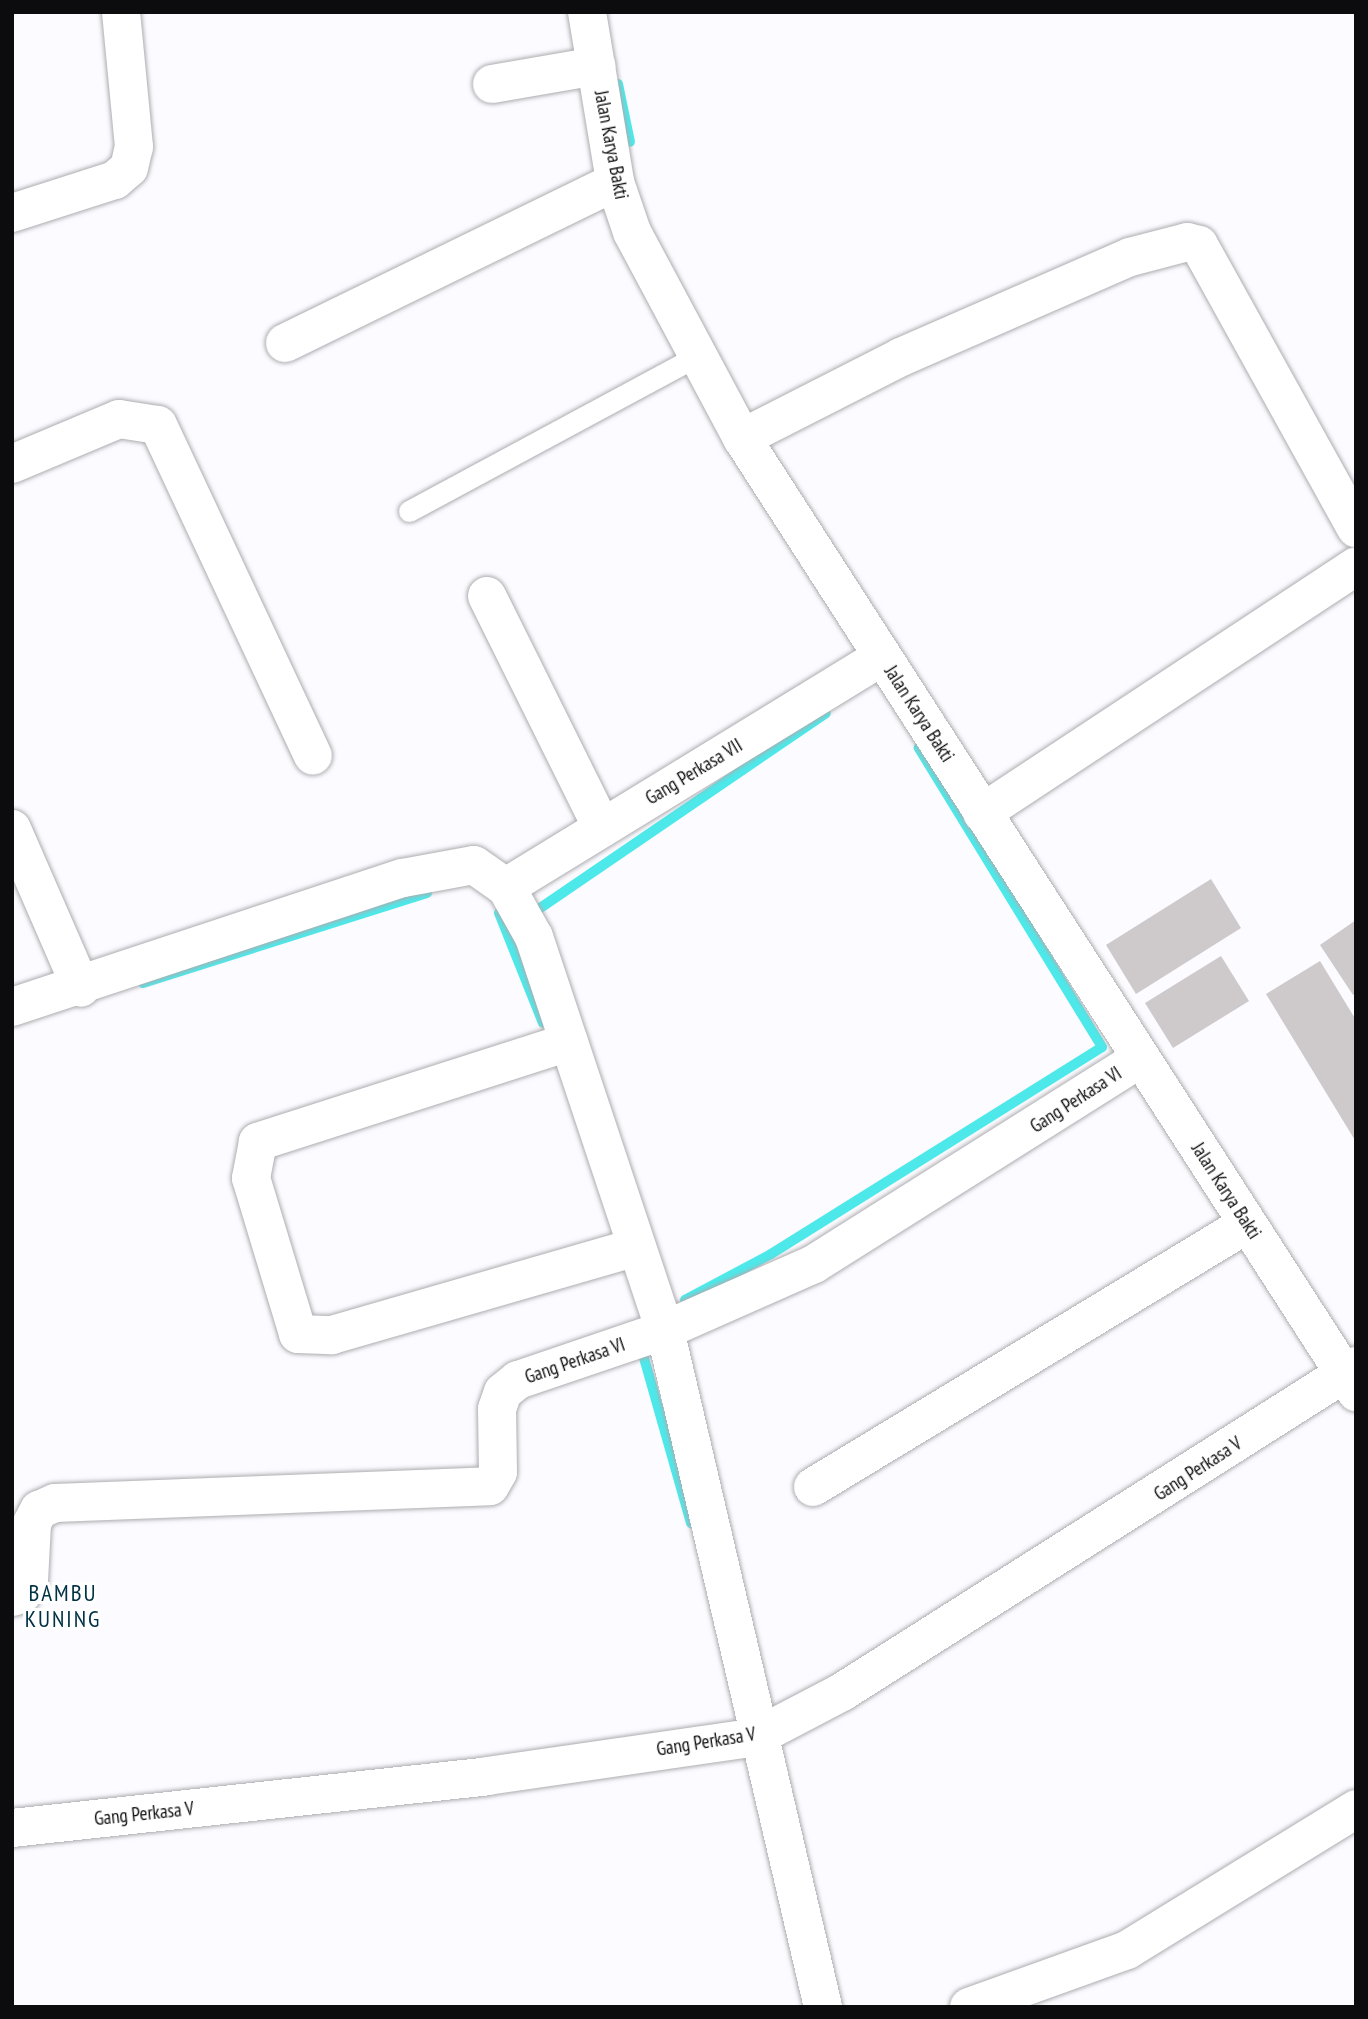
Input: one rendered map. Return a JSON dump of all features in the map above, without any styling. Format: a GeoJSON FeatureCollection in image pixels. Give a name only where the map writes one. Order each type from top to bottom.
{"type":"FeatureCollection","features":[{"type":"Feature","properties":{"kind":"street"},"geometry":{"type":"LineString","coordinates":[[12,213],[115,180],[130,168],[134,147],[121,12]]}},
{"type":"Feature","properties":{"kind":"street","name":"Jalan Karya Bakti"},"geometry":{"type":"LineString","coordinates":[[587,12],[615,182],[632,232],[742,438],[1247,1224],[1352,1378]]}},
{"type":"Feature","properties":{"kind":"street"},"geometry":{"type":"LineString","coordinates":[[492,83],[596,66]]}},
{"type":"Feature","properties":{"kind":"street"},"geometry":{"type":"LineString","coordinates":[[285,344],[615,182]]}},
{"type":"Feature","properties":{"kind":"street"},"geometry":{"type":"LineString","coordinates":[[742,438],[901,358],[1130,257],[1187,242],[1199,245],[1356,528]]}},
{"type":"Feature","properties":{"kind":"street"},"geometry":{"type":"LineString","coordinates":[[12,464],[119,419],[158,425],[313,756]]}},
{"type":"Feature","properties":{"kind":"street"},"geometry":{"type":"LineString","coordinates":[[982,813],[1356,566]]}},
{"type":"Feature","properties":{"kind":"street"},"geometry":{"type":"LineString","coordinates":[[487,596],[602,828]]}},
{"type":"Feature","properties":{"kind":"street","name":"Gang Perkasa VII"},"geometry":{"type":"LineString","coordinates":[[506,887],[882,657]]}},
{"type":"Feature","properties":{"kind":"street"},"geometry":{"type":"LineString","coordinates":[[12,829],[81,988]]}},
{"type":"Feature","properties":{"kind":"street"},"geometry":{"type":"LineString","coordinates":[[12,1007],[81,988],[403,878],[474,865],[506,887],[534,937],[666,1330],[756,1737],[823,2007]]}},
{"type":"Feature","properties":{"kind":"street"},"geometry":{"type":"LineString","coordinates":[[569,1042],[258,1142],[251,1178],[298,1334],[332,1335],[638,1247]]}},
{"type":"Feature","properties":{"kind":"street","name":"Gang Perkasa VI"},"geometry":{"type":"LineString","coordinates":[[12,1597],[22,1594],[29,1581],[32,1523],[38,1510],[55,1503],[490,1486],[498,1472],[503,1392],[518,1380],[666,1330],[814,1264],[1141,1058]]}},
{"type":"Feature","properties":{"kind":"street"},"geometry":{"type":"LineString","coordinates":[[813,1487],[1247,1224]]}},
{"type":"Feature","properties":{"kind":"street","name":"Gang Perkasa V"},"geometry":{"type":"LineString","coordinates":[[12,1828],[487,1776],[756,1737],[854,1685],[1352,1378]]}},
{"type":"Feature","properties":{"kind":"street"},"geometry":{"type":"LineString","coordinates":[[970,2007],[1127,1950],[1356,1809]]}},
{"type":"Feature","properties":{"kind":"lane"},"geometry":{"type":"LineString","coordinates":[[409,511],[697,356]]}},
{"type":"Feature","properties":{"kind":"building"},"geometry":{"type":"Polygon","coordinates":[[[1211,879],[1241,928],[1136,994],[1106,945],[1211,879]]]}},
{"type":"Feature","properties":{"kind":"building"},"geometry":{"type":"Polygon","coordinates":[[[1356,920],[1356,993],[1353,995],[1320,945],[1356,920]]]}},
{"type":"Feature","properties":{"kind":"building"},"geometry":{"type":"Polygon","coordinates":[[[1221,956],[1249,1001],[1173,1048],[1145,1003],[1221,956]]]}},
{"type":"Feature","properties":{"kind":"building"},"geometry":{"type":"Polygon","coordinates":[[[1320,961],[1356,1020],[1356,1142],[1266,994],[1320,961]]]}},
{"type":"Feature","properties":{"kind":"waterway"},"geometry":{"type":"LineString","coordinates":[[618,84],[630,142]]}},
{"type":"Feature","properties":{"kind":"waterway"},"geometry":{"type":"LineString","coordinates":[[530,915],[826,713]]}},
{"type":"Feature","properties":{"kind":"waterway"},"geometry":{"type":"LineString","coordinates":[[685,1300],[771,1254],[1102,1047],[919,748]]}},
{"type":"Feature","properties":{"kind":"waterway"},"geometry":{"type":"LineString","coordinates":[[143,983],[427,893]]}},
{"type":"Feature","properties":{"kind":"waterway"},"geometry":{"type":"LineString","coordinates":[[499,913],[543,1023]]}},
{"type":"Feature","properties":{"kind":"waterway"},"geometry":{"type":"LineString","coordinates":[[642,1351],[691,1523]]}},
{"type":"Feature","properties":{"kind":"district","name":"BAMBU KUNING"},"geometry":{"type":"Point","coordinates":[63,1606]}}]}
